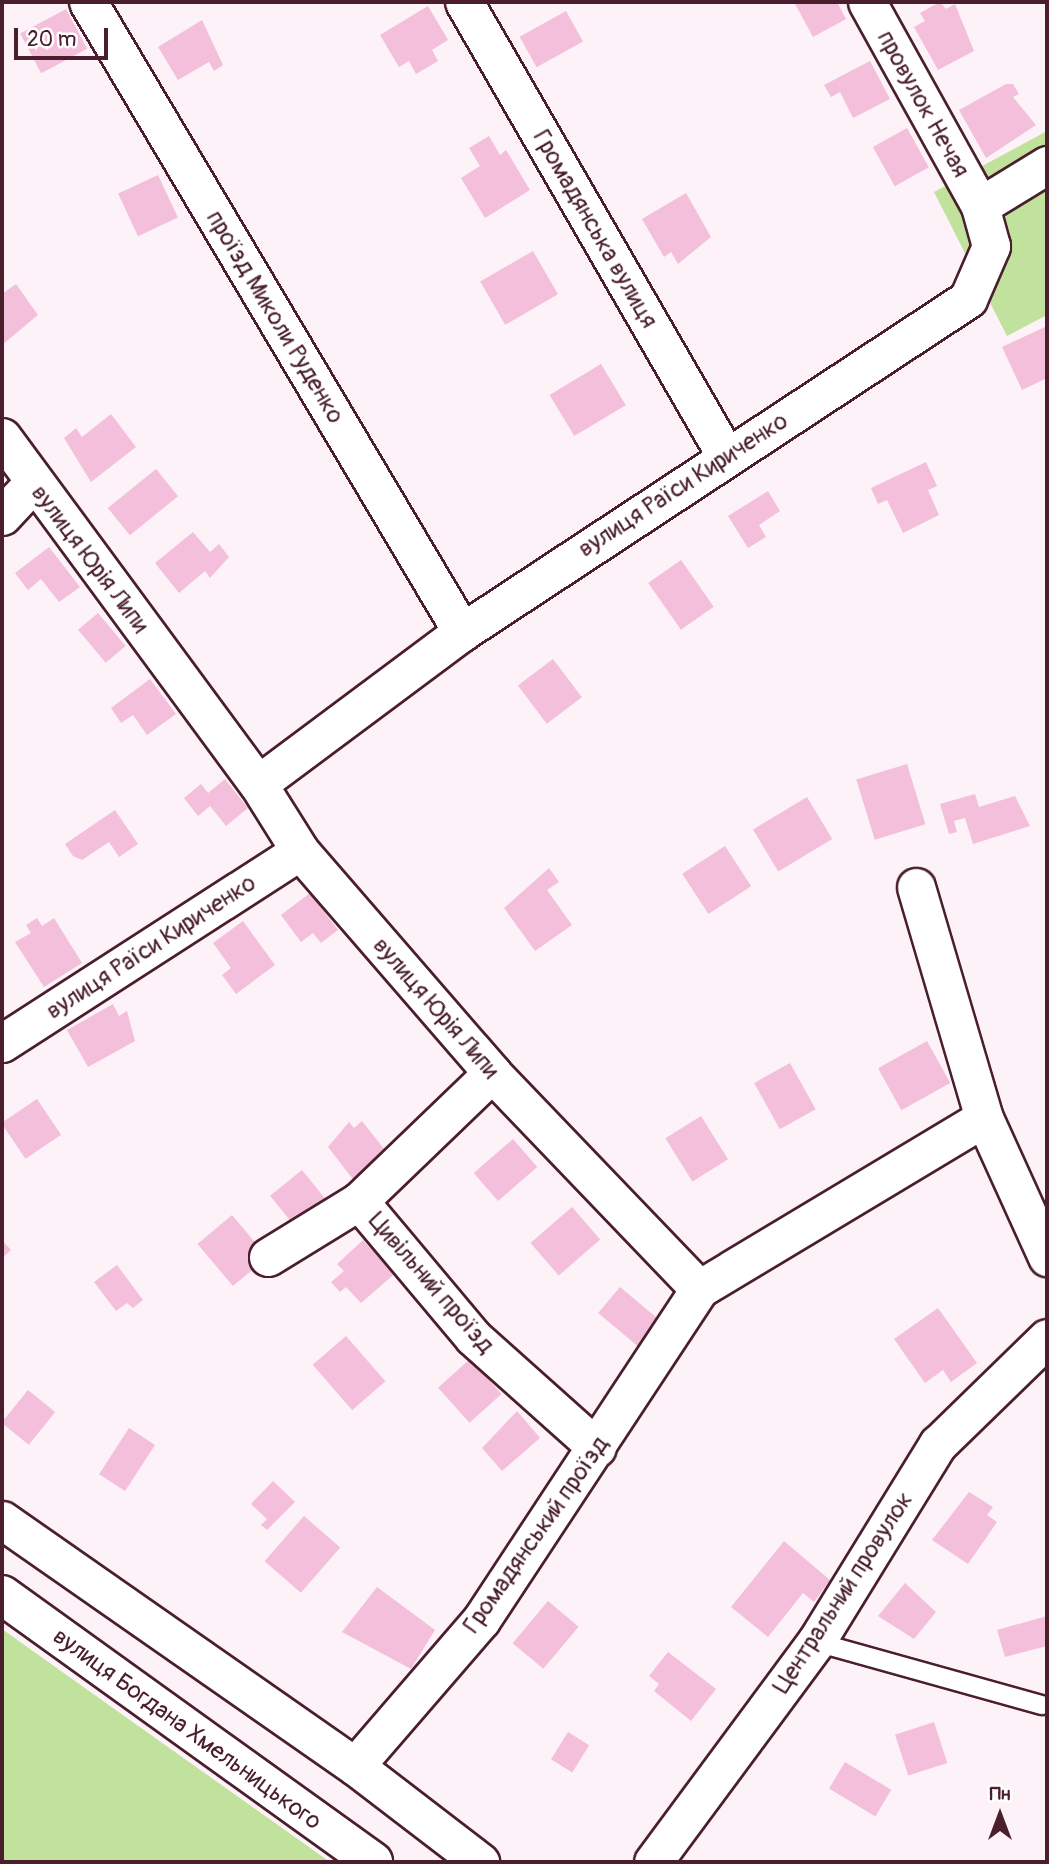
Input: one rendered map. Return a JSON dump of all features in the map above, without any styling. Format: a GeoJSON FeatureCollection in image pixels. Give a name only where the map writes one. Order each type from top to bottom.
{"type":"FeatureCollection","features":[{"type":"Feature","properties":{"kind":"main road","name":"вулиця Богдана Хмельницького"},"geometry":{"type":"LineString","coordinates":[[2,1595],[373,1862]]}},
{"type":"Feature","properties":{"kind":"street","name":"проїзд Миколи Руденко"},"geometry":{"type":"LineString","coordinates":[[88,2],[462,632]]}},
{"type":"Feature","properties":{"kind":"street","name":"Громадянська вулиця"},"geometry":{"type":"LineString","coordinates":[[464,2],[726,456]]}},
{"type":"Feature","properties":{"kind":"street","name":"провулок Нечая"},"geometry":{"type":"LineString","coordinates":[[867,2],[980,206]]}},
{"type":"Feature","properties":{"kind":"street"},"geometry":{"type":"LineString","coordinates":[[980,206],[1047,165]]}},
{"type":"Feature","properties":{"kind":"street","name":"вулиця Раїси Кириченко"},"geometry":{"type":"LineString","coordinates":[[258,784],[462,632],[968,299],[991,246],[980,206]]}},
{"type":"Feature","properties":{"kind":"street","name":"вулиця Юрія Липи"},"geometry":{"type":"LineString","coordinates":[[2,437],[33,483],[258,784],[300,851],[492,1073],[699,1289]]}},
{"type":"Feature","properties":{"kind":"street"},"geometry":{"type":"LineString","coordinates":[[2,516],[33,483]]}},
{"type":"Feature","properties":{"kind":"street","name":"вулиця Раїси Кириченко"},"geometry":{"type":"LineString","coordinates":[[2,1043],[300,851]]}},
{"type":"Feature","properties":{"kind":"street"},"geometry":{"type":"LineString","coordinates":[[916,887],[984,1118],[1047,1257]]}},
{"type":"Feature","properties":{"kind":"street","name":"Цивільний проїзд"},"geometry":{"type":"LineString","coordinates":[[268,1257],[359,1201],[492,1073]]}},
{"type":"Feature","properties":{"kind":"street"},"geometry":{"type":"LineString","coordinates":[[699,1289],[984,1118]]}},
{"type":"Feature","properties":{"kind":"street","name":"Цивільний проїзд"},"geometry":{"type":"LineString","coordinates":[[359,1201],[473,1337],[597,1448]]}},
{"type":"Feature","properties":{"kind":"street","name":"Громадянський проїзд"},"geometry":{"type":"LineString","coordinates":[[355,1766],[481,1620],[597,1448],[699,1289]]}},
{"type":"Feature","properties":{"kind":"street","name":"Центральний провулок"},"geometry":{"type":"LineString","coordinates":[[653,1862],[817,1642],[938,1444],[1047,1338]]}},
{"type":"Feature","properties":{"kind":"street"},"geometry":{"type":"LineString","coordinates":[[2,1520],[355,1766],[480,1862]]}},
{"type":"Feature","properties":{"kind":"lane"},"geometry":{"type":"LineString","coordinates":[[817,1642],[1042,1704]]}},
{"type":"Feature","properties":{"kind":"green space"},"geometry":{"type":"Polygon","coordinates":[[[1047,131],[1047,315],[1007,336],[934,192],[1047,131]]]}},
{"type":"Feature","properties":{"kind":"green space"},"geometry":{"type":"Polygon","coordinates":[[[2,1629],[120,1713],[330,1862],[2,1862],[2,1629]]]}},
{"type":"Feature","properties":{"kind":"building"},"geometry":{"type":"Polygon","coordinates":[[[794,2],[837,2],[846,19],[813,37],[794,2]]]}},
{"type":"Feature","properties":{"kind":"building"},"geometry":{"type":"Polygon","coordinates":[[[940,2],[946,9],[955,4],[974,51],[938,70],[914,27],[925,21],[920,13],[940,2]]]}},
{"type":"Feature","properties":{"kind":"building"},"geometry":{"type":"Polygon","coordinates":[[[428,6],[448,40],[432,50],[438,61],[416,74],[409,61],[399,67],[380,35],[428,6]]]}},
{"type":"Feature","properties":{"kind":"building"},"geometry":{"type":"Polygon","coordinates":[[[66,9],[87,49],[41,73],[20,33],[66,9]]]}},
{"type":"Feature","properties":{"kind":"building"},"geometry":{"type":"Polygon","coordinates":[[[566,11],[583,42],[537,67],[520,37],[566,11]]]}},
{"type":"Feature","properties":{"kind":"building"},"geometry":{"type":"Polygon","coordinates":[[[202,20],[223,65],[214,71],[209,62],[178,80],[158,47],[202,20]]]}},
{"type":"Feature","properties":{"kind":"building"},"geometry":{"type":"Polygon","coordinates":[[[870,61],[890,99],[853,118],[840,92],[831,97],[824,85],[870,61]]]}},
{"type":"Feature","properties":{"kind":"building"},"geometry":{"type":"Polygon","coordinates":[[[1006,84],[1013,84],[1019,94],[1013,97],[1036,125],[986,158],[959,110],[1006,84]]]}},
{"type":"Feature","properties":{"kind":"building"},"geometry":{"type":"Polygon","coordinates":[[[907,128],[929,167],[895,186],[873,147],[907,128]]]}},
{"type":"Feature","properties":{"kind":"building"},"geometry":{"type":"Polygon","coordinates":[[[489,136],[500,155],[506,150],[530,190],[485,218],[461,178],[480,166],[469,148],[489,136]]]}},
{"type":"Feature","properties":{"kind":"building"},"geometry":{"type":"Polygon","coordinates":[[[158,175],[178,218],[138,236],[118,194],[158,175]]]}},
{"type":"Feature","properties":{"kind":"building"},"geometry":{"type":"Polygon","coordinates":[[[686,193],[711,237],[678,264],[671,252],[664,257],[642,219],[686,193]]]}},
{"type":"Feature","properties":{"kind":"building"},"geometry":{"type":"Polygon","coordinates":[[[533,251],[558,294],[505,325],[480,282],[533,251]]]}},
{"type":"Feature","properties":{"kind":"building"},"geometry":{"type":"Polygon","coordinates":[[[16,284],[38,315],[2,345],[2,294],[16,284]]]}},
{"type":"Feature","properties":{"kind":"building"},"geometry":{"type":"Polygon","coordinates":[[[1047,326],[1047,378],[1022,390],[1002,347],[1047,326]]]}},
{"type":"Feature","properties":{"kind":"building"},"geometry":{"type":"Polygon","coordinates":[[[601,364],[626,405],[574,436],[550,395],[601,364]]]}},
{"type":"Feature","properties":{"kind":"building"},"geometry":{"type":"Polygon","coordinates":[[[111,414],[136,447],[91,482],[64,438],[76,428],[82,437],[111,414]]]}},
{"type":"Feature","properties":{"kind":"building"},"geometry":{"type":"Polygon","coordinates":[[[926,462],[937,486],[928,490],[939,515],[903,533],[887,500],[878,504],[871,488],[926,462]]]}},
{"type":"Feature","properties":{"kind":"building"},"geometry":{"type":"Polygon","coordinates":[[[156,469],[178,496],[130,535],[108,508],[156,469]]]}},
{"type":"Feature","properties":{"kind":"building"},"geometry":{"type":"Polygon","coordinates":[[[768,491],[780,511],[759,525],[766,537],[748,548],[728,516],[768,491]]]}},
{"type":"Feature","properties":{"kind":"building"},"geometry":{"type":"Polygon","coordinates":[[[193,532],[210,552],[219,544],[229,557],[210,578],[205,571],[179,593],[155,563],[193,532]]]}},
{"type":"Feature","properties":{"kind":"building"},"geometry":{"type":"Polygon","coordinates":[[[49,547],[80,587],[59,602],[41,579],[28,590],[15,573],[49,547]]]}},
{"type":"Feature","properties":{"kind":"building"},"geometry":{"type":"Polygon","coordinates":[[[681,560],[714,607],[681,630],[648,583],[681,560]]]}},
{"type":"Feature","properties":{"kind":"building"},"geometry":{"type":"Polygon","coordinates":[[[98,613],[126,646],[106,663],[78,630],[98,613]]]}},
{"type":"Feature","properties":{"kind":"building"},"geometry":{"type":"Polygon","coordinates":[[[553,659],[582,697],[547,724],[518,685],[553,659]]]}},
{"type":"Feature","properties":{"kind":"building"},"geometry":{"type":"Polygon","coordinates":[[[150,679],[176,714],[147,735],[133,715],[121,723],[111,708],[150,679]]]}},
{"type":"Feature","properties":{"kind":"building"},"geometry":{"type":"Polygon","coordinates":[[[907,764],[925,824],[875,840],[856,779],[907,764]]]}},
{"type":"Feature","properties":{"kind":"building"},"geometry":{"type":"Polygon","coordinates":[[[225,779],[248,808],[226,826],[210,806],[198,816],[184,798],[201,784],[208,793],[225,779]]]}},
{"type":"Feature","properties":{"kind":"building"},"geometry":{"type":"Polygon","coordinates":[[[975,794],[979,807],[1015,796],[1030,826],[973,844],[965,818],[954,821],[957,832],[949,834],[940,804],[975,794]]]}},
{"type":"Feature","properties":{"kind":"building"},"geometry":{"type":"Polygon","coordinates":[[[807,797],[832,839],[778,871],[753,829],[807,797]]]}},
{"type":"Feature","properties":{"kind":"building"},"geometry":{"type":"Polygon","coordinates":[[[115,810],[138,844],[119,857],[109,842],[82,860],[73,856],[65,844],[115,810]]]}},
{"type":"Feature","properties":{"kind":"building"},"geometry":{"type":"Polygon","coordinates":[[[725,846],[751,886],[708,914],[682,874],[725,846]]]}},
{"type":"Feature","properties":{"kind":"building"},"geometry":{"type":"Polygon","coordinates":[[[549,868],[559,882],[547,890],[572,925],[535,951],[504,908],[549,868]]]}},
{"type":"Feature","properties":{"kind":"building"},"geometry":{"type":"Polygon","coordinates":[[[310,893],[338,930],[321,943],[313,933],[301,942],[281,915],[310,893]]]}},
{"type":"Feature","properties":{"kind":"building"},"geometry":{"type":"Polygon","coordinates":[[[37,918],[42,926],[54,918],[82,963],[44,987],[15,942],[31,933],[26,925],[37,918]]]}},
{"type":"Feature","properties":{"kind":"building"},"geometry":{"type":"Polygon","coordinates":[[[243,921],[275,965],[236,994],[222,975],[231,968],[213,943],[243,921]]]}},
{"type":"Feature","properties":{"kind":"building"},"geometry":{"type":"Polygon","coordinates":[[[113,1004],[119,1016],[127,1011],[135,1041],[88,1067],[67,1030],[113,1004]]]}},
{"type":"Feature","properties":{"kind":"building"},"geometry":{"type":"Polygon","coordinates":[[[927,1041],[950,1083],[901,1110],[878,1068],[927,1041]]]}},
{"type":"Feature","properties":{"kind":"building"},"geometry":{"type":"Polygon","coordinates":[[[790,1063],[816,1109],[780,1129],[754,1083],[790,1063]]]}},
{"type":"Feature","properties":{"kind":"building"},"geometry":{"type":"Polygon","coordinates":[[[37,1099],[61,1135],[25,1159],[2,1123],[37,1099]]]}},
{"type":"Feature","properties":{"kind":"building"},"geometry":{"type":"Polygon","coordinates":[[[701,1116],[728,1159],[692,1182],[665,1138],[701,1116]]]}},
{"type":"Feature","properties":{"kind":"building"},"geometry":{"type":"Polygon","coordinates":[[[362,1121],[389,1155],[355,1182],[328,1147],[349,1122],[354,1128],[362,1121]]]}},
{"type":"Feature","properties":{"kind":"building"},"geometry":{"type":"Polygon","coordinates":[[[513,1139],[537,1167],[498,1201],[474,1173],[513,1139]]]}},
{"type":"Feature","properties":{"kind":"building"},"geometry":{"type":"Polygon","coordinates":[[[302,1170],[330,1205],[298,1231],[270,1196],[302,1170]]]}},
{"type":"Feature","properties":{"kind":"building"},"geometry":{"type":"Polygon","coordinates":[[[572,1207],[600,1239],[559,1276],[530,1243],[572,1207]]]}},
{"type":"Feature","properties":{"kind":"building"},"geometry":{"type":"Polygon","coordinates":[[[232,1215],[267,1257],[233,1286],[198,1244],[232,1215]]]}},
{"type":"Feature","properties":{"kind":"building"},"geometry":{"type":"Polygon","coordinates":[[[2,1240],[11,1250],[2,1258],[2,1240]]]}},
{"type":"Feature","properties":{"kind":"building"},"geometry":{"type":"Polygon","coordinates":[[[363,1240],[370,1248],[375,1243],[399,1270],[361,1303],[346,1287],[340,1292],[331,1282],[344,1271],[337,1264],[363,1240]]]}},
{"type":"Feature","properties":{"kind":"building"},"geometry":{"type":"Polygon","coordinates":[[[117,1265],[143,1300],[133,1308],[127,1303],[116,1311],[94,1282],[117,1265]]]}},
{"type":"Feature","properties":{"kind":"building"},"geometry":{"type":"Polygon","coordinates":[[[620,1287],[666,1326],[644,1352],[598,1313],[620,1287]]]}},
{"type":"Feature","properties":{"kind":"building"},"geometry":{"type":"Polygon","coordinates":[[[938,1308],[977,1363],[951,1382],[943,1370],[925,1383],[894,1339],[938,1308]]]}},
{"type":"Feature","properties":{"kind":"building"},"geometry":{"type":"Polygon","coordinates":[[[346,1336],[385,1381],[352,1410],[313,1365],[346,1336]]]}},
{"type":"Feature","properties":{"kind":"building"},"geometry":{"type":"Polygon","coordinates":[[[470,1359],[501,1394],[469,1423],[438,1388],[470,1359]]]}},
{"type":"Feature","properties":{"kind":"building"},"geometry":{"type":"Polygon","coordinates":[[[28,1390],[55,1412],[29,1445],[2,1423],[28,1390]]]}},
{"type":"Feature","properties":{"kind":"building"},"geometry":{"type":"Polygon","coordinates":[[[517,1411],[540,1438],[502,1471],[482,1448],[517,1411]]]}},
{"type":"Feature","properties":{"kind":"building"},"geometry":{"type":"Polygon","coordinates":[[[129,1428],[155,1445],[125,1491],[99,1474],[129,1428]]]}},
{"type":"Feature","properties":{"kind":"building"},"geometry":{"type":"Polygon","coordinates":[[[273,1481],[295,1502],[267,1530],[261,1525],[267,1519],[251,1504],[273,1481]]]}},
{"type":"Feature","properties":{"kind":"building"},"geometry":{"type":"Polygon","coordinates":[[[969,1492],[993,1507],[987,1515],[997,1522],[968,1564],[932,1540],[969,1492]]]}},
{"type":"Feature","properties":{"kind":"building"},"geometry":{"type":"Polygon","coordinates":[[[304,1516],[340,1547],[301,1593],[265,1561],[304,1516]]]}},
{"type":"Feature","properties":{"kind":"building"},"geometry":{"type":"Polygon","coordinates":[[[784,1541],[830,1580],[814,1602],[803,1593],[768,1637],[731,1607],[784,1541]]]}},
{"type":"Feature","properties":{"kind":"building"},"geometry":{"type":"Polygon","coordinates":[[[905,1583],[936,1612],[914,1639],[878,1616],[905,1583]]]}},
{"type":"Feature","properties":{"kind":"building"},"geometry":{"type":"Polygon","coordinates":[[[377,1587],[435,1630],[411,1669],[342,1632],[377,1587]]]}},
{"type":"Feature","properties":{"kind":"building"},"geometry":{"type":"Polygon","coordinates":[[[548,1601],[579,1627],[543,1669],[513,1643],[548,1601]]]}},
{"type":"Feature","properties":{"kind":"building"},"geometry":{"type":"Polygon","coordinates":[[[1047,1616],[1047,1646],[1005,1657],[997,1630],[1047,1616]]]}},
{"type":"Feature","properties":{"kind":"building"},"geometry":{"type":"Polygon","coordinates":[[[668,1652],[716,1689],[691,1721],[654,1691],[659,1684],[649,1676],[668,1652]]]}},
{"type":"Feature","properties":{"kind":"building"},"geometry":{"type":"Polygon","coordinates":[[[934,1722],[947,1763],[908,1776],[895,1735],[934,1722]]]}},
{"type":"Feature","properties":{"kind":"building"},"geometry":{"type":"Polygon","coordinates":[[[568,1732],[589,1745],[572,1772],[551,1759],[568,1732]]]}},
{"type":"Feature","properties":{"kind":"building"},"geometry":{"type":"Polygon","coordinates":[[[845,1762],[891,1790],[875,1816],[829,1789],[845,1762]]]}}]}
